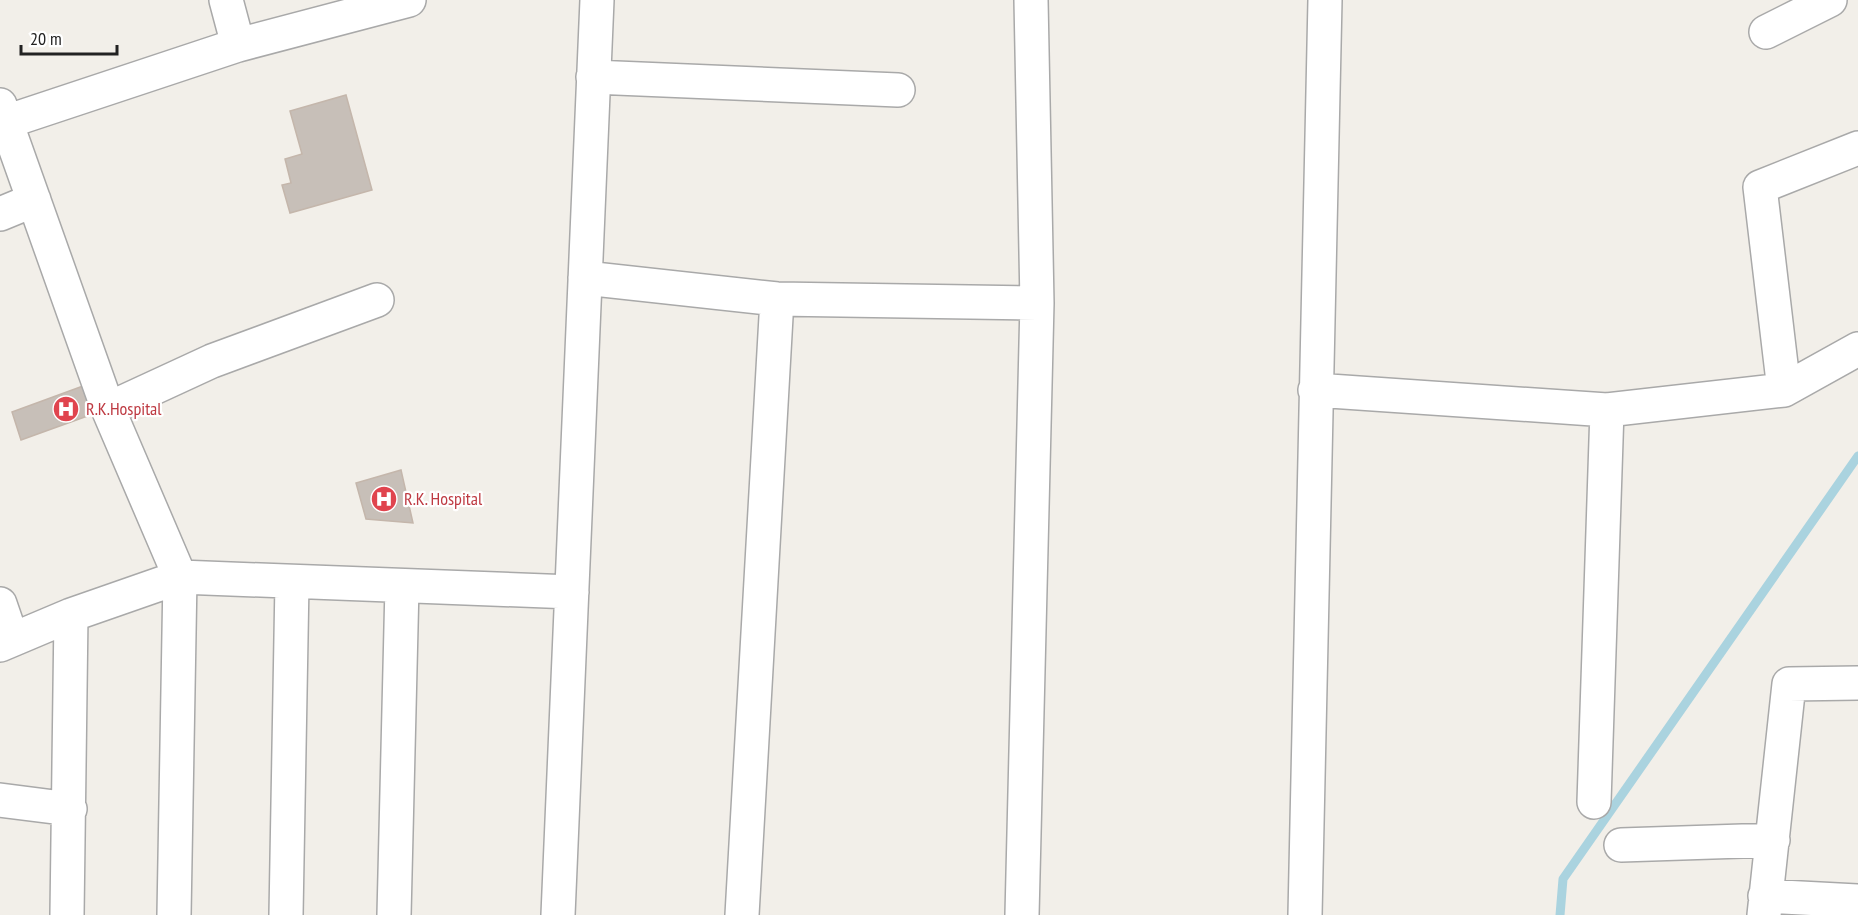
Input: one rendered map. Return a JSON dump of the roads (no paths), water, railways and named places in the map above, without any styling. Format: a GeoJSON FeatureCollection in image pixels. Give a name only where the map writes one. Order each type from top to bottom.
{"type":"FeatureCollection","features":[{"type":"Feature","properties":{"kind":"street"},"geometry":{"type":"LineString","coordinates":[[226,0],[238,45]]}},
{"type":"Feature","properties":{"kind":"street"},"geometry":{"type":"LineString","coordinates":[[558,915],[597,0]]}},
{"type":"Feature","properties":{"kind":"street"},"geometry":{"type":"LineString","coordinates":[[1022,915],[1037,303],[1031,0]]}},
{"type":"Feature","properties":{"kind":"street"},"geometry":{"type":"LineString","coordinates":[[1305,915],[1325,0]]}},
{"type":"Feature","properties":{"kind":"street"},"geometry":{"type":"LineString","coordinates":[[1766,32],[1830,0]]}},
{"type":"Feature","properties":{"kind":"street"},"geometry":{"type":"LineString","coordinates":[[174,915],[180,578],[108,409],[2,117],[238,45],[392,2]]}},
{"type":"Feature","properties":{"kind":"street"},"geometry":{"type":"LineString","coordinates":[[593,77],[898,90]]}},
{"type":"Feature","properties":{"kind":"street"},"geometry":{"type":"LineString","coordinates":[[1784,390],[1760,188],[1858,148]]}},
{"type":"Feature","properties":{"kind":"street"},"geometry":{"type":"LineString","coordinates":[[0,214],[34,200]]}},
{"type":"Feature","properties":{"kind":"street"},"geometry":{"type":"LineString","coordinates":[[585,278],[777,299],[1037,303]]}},
{"type":"Feature","properties":{"kind":"street"},"geometry":{"type":"LineString","coordinates":[[742,915],[777,299]]}},
{"type":"Feature","properties":{"kind":"street"},"geometry":{"type":"LineString","coordinates":[[108,409],[212,361],[377,300]]}},
{"type":"Feature","properties":{"kind":"street"},"geometry":{"type":"LineString","coordinates":[[1315,390],[1607,410],[1784,390],[1858,349]]}},
{"type":"Feature","properties":{"kind":"street"},"geometry":{"type":"LineString","coordinates":[[1594,802],[1607,410]]}},
{"type":"Feature","properties":{"kind":"street"},"geometry":{"type":"LineString","coordinates":[[0,604],[6,642],[71,615],[180,578],[572,592]]}},
{"type":"Feature","properties":{"kind":"street"},"geometry":{"type":"LineString","coordinates":[[286,915],[292,582]]}},
{"type":"Feature","properties":{"kind":"street"},"geometry":{"type":"LineString","coordinates":[[394,915],[402,585]]}},
{"type":"Feature","properties":{"kind":"street"},"geometry":{"type":"LineString","coordinates":[[67,915],[71,615]]}},
{"type":"Feature","properties":{"kind":"street"},"geometry":{"type":"LineString","coordinates":[[1858,683],[1789,684],[1765,905],[1858,901]]}},
{"type":"Feature","properties":{"kind":"street"},"geometry":{"type":"LineString","coordinates":[[0,800],[70,810]]}},
{"type":"Feature","properties":{"kind":"street"},"geometry":{"type":"LineString","coordinates":[[1621,845],[1773,840]]}},
{"type":"Feature","properties":{"kind":"waterway"},"geometry":{"type":"LineString","coordinates":[[1560,915],[1563,879],[1858,456]]}},
{"type":"Feature","properties":{"kind":"place","name":"R.K.Hospital"},"geometry":{"type":"Point","coordinates":[66,409]}},
{"type":"Feature","properties":{"kind":"place","name":"R.K. Hospital"},"geometry":{"type":"Point","coordinates":[384,499]}}]}
